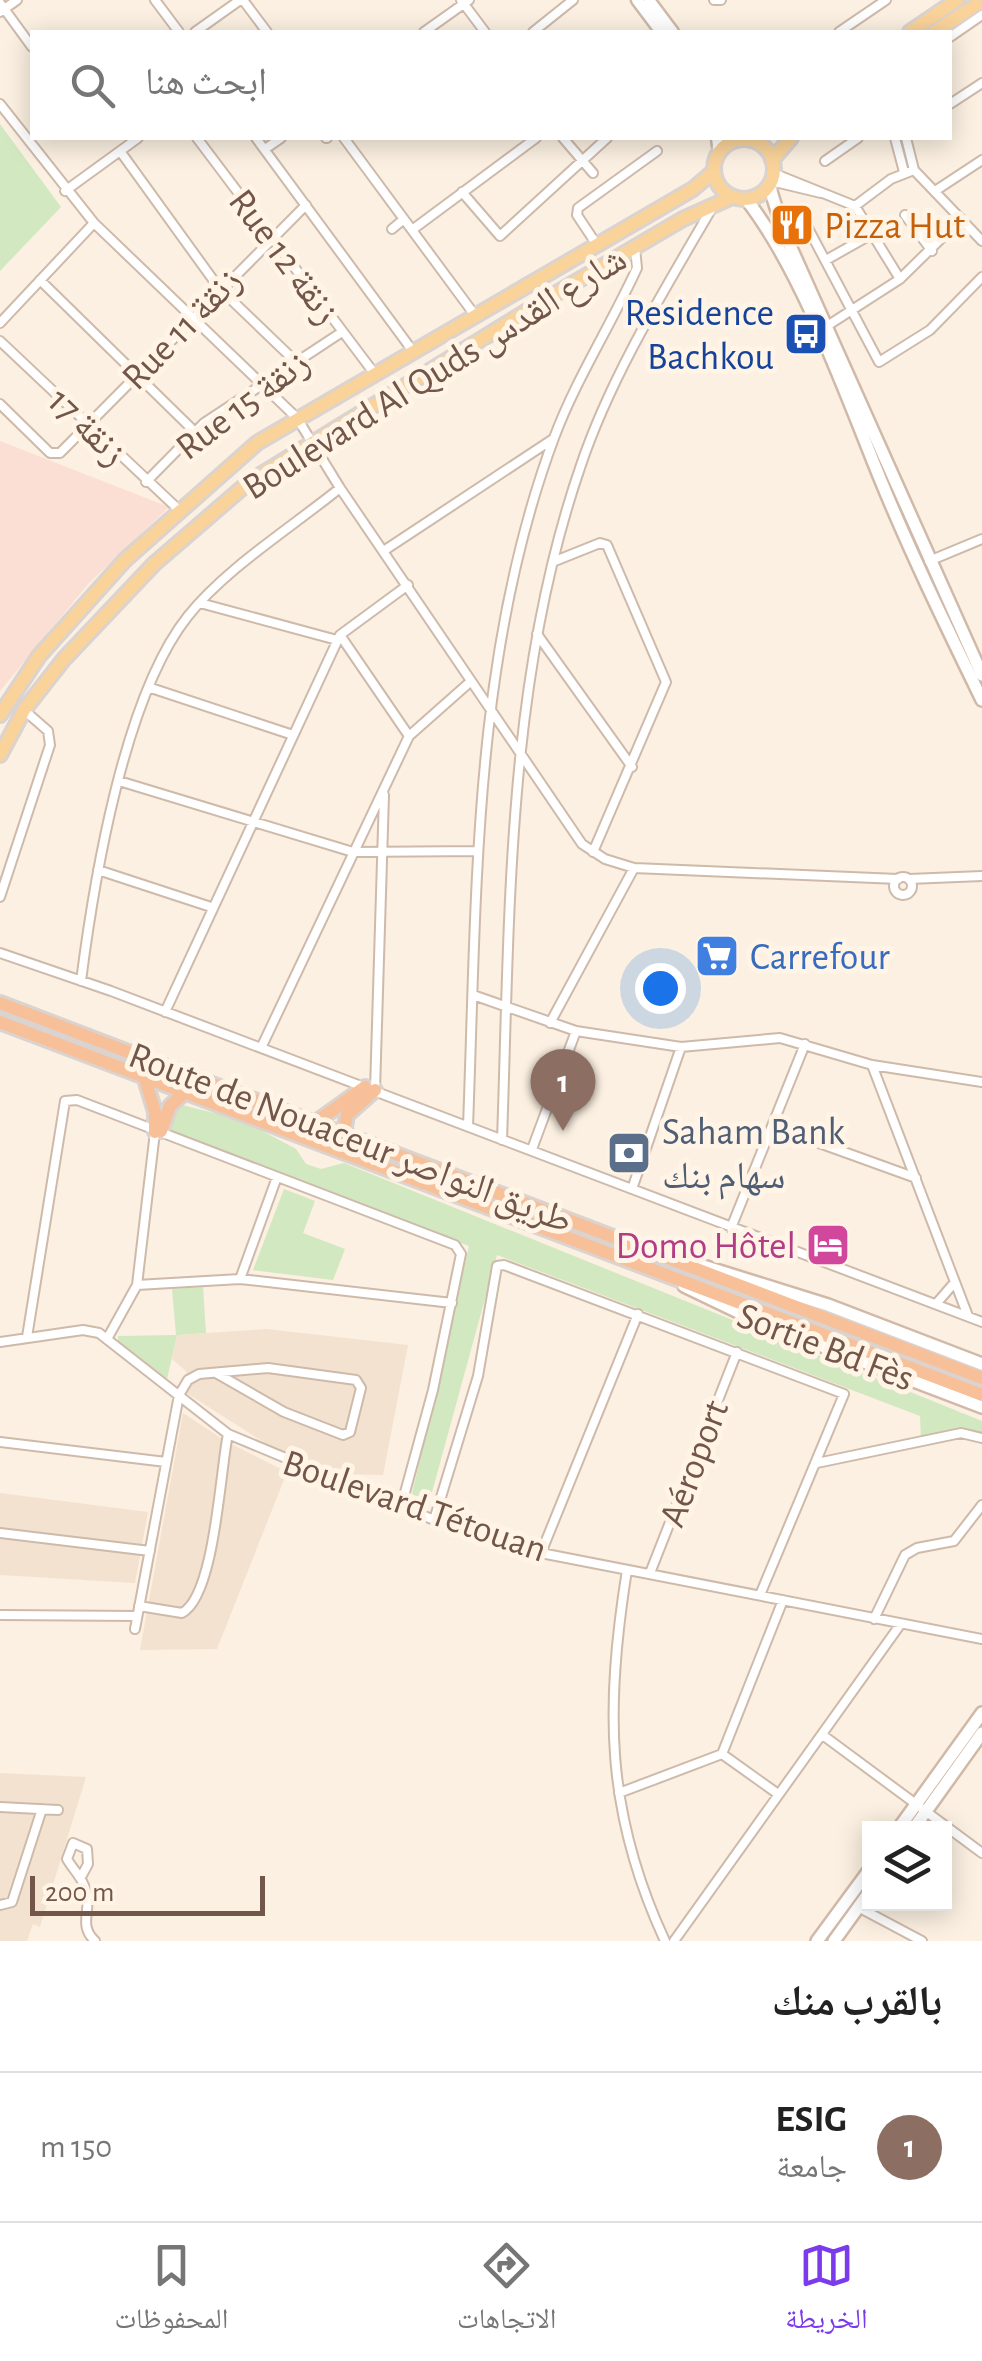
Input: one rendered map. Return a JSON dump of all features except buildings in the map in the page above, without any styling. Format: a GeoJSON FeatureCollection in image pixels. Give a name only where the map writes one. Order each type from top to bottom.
{"type":"FeatureCollection","features":[{"type":"Feature","properties":{"kind":"highway","name":"Route de Nouaceur طريق النواصر"},"geometry":{"type":"LineString","coordinates":[[0,1003],[982,1378]]}},
{"type":"Feature","properties":{"kind":"highway","name":"Route de Nouaceur طريق النواصر"},"geometry":{"type":"LineString","coordinates":[[0,1022],[982,1395]]}},
{"type":"Feature","properties":{"kind":"highway"},"geometry":{"type":"LineString","coordinates":[[144,1079],[156,1112],[157,1137]]}},
{"type":"Feature","properties":{"kind":"highway"},"geometry":{"type":"LineString","coordinates":[[316,1122],[372,1086]]}},
{"type":"Feature","properties":{"kind":"highway"},"geometry":{"type":"LineString","coordinates":[[344,1133],[347,1115],[372,1086]]}},
{"type":"Feature","properties":{"kind":"highway"},"geometry":{"type":"LineString","coordinates":[[157,1137],[170,1106],[184,1094]]}},
{"type":"Feature","properties":{"kind":"main road"},"geometry":{"type":"LineString","coordinates":[[913,30],[957,0]]}},
{"type":"Feature","properties":{"kind":"main road"},"geometry":{"type":"LineString","coordinates":[[937,30],[982,1]]}},
{"type":"Feature","properties":{"kind":"main road"},"geometry":{"type":"LineString","coordinates":[[745,140],[732,142],[719,154],[714,171],[720,186],[739,198],[784,262],[926,585],[982,700]]}},
{"type":"Feature","properties":{"kind":"main road"},"geometry":{"type":"LineString","coordinates":[[753,140],[771,175],[782,230],[982,675]]}},
{"type":"Feature","properties":{"kind":"main road"},"geometry":{"type":"LineString","coordinates":[[739,198],[771,175],[790,140]]}},
{"type":"Feature","properties":{"kind":"main road","name":"Boulevard Al Quds شارع القدس"},"geometry":{"type":"LineString","coordinates":[[0,715],[70,618],[178,509],[257,443],[596,242],[694,189],[714,171]]}},
{"type":"Feature","properties":{"kind":"main road","name":"Boulevard Al Quds شارع القدس"},"geometry":{"type":"LineString","coordinates":[[0,754],[24,710],[64,659],[154,564],[230,496],[310,441],[635,248],[717,200],[739,198]]}},
{"type":"Feature","properties":{"kind":"main road"},"geometry":{"type":"LineString","coordinates":[[675,1260],[764,1283],[982,1364]]}},
{"type":"Feature","properties":{"kind":"main road","name":"Sortie Bd Fès"},"geometry":{"type":"LineString","coordinates":[[672,1279],[759,1322],[982,1407]]}},
{"type":"Feature","properties":{"kind":"main road"},"geometry":{"type":"LineString","coordinates":[[917,1821],[982,1713]]}},
{"type":"Feature","properties":{"kind":"main road"},"geometry":{"type":"LineString","coordinates":[[906,1821],[982,1733]]}},
{"type":"Feature","properties":{"kind":"main road"},"geometry":{"type":"LineString","coordinates":[[818,1941],[862,1880]]}},
{"type":"Feature","properties":{"kind":"main road"},"geometry":{"type":"LineString","coordinates":[[834,1941],[862,1902]]}},
{"type":"Feature","properties":{"kind":"street"},"geometry":{"type":"LineString","coordinates":[[16,0],[1,8],[30,44]]}},
{"type":"Feature","properties":{"kind":"street"},"geometry":{"type":"LineString","coordinates":[[155,0],[177,30]]}},
{"type":"Feature","properties":{"kind":"street"},"geometry":{"type":"LineString","coordinates":[[199,30],[242,0],[265,30]]}},
{"type":"Feature","properties":{"kind":"street"},"geometry":{"type":"LineString","coordinates":[[535,30],[573,0]]}},
{"type":"Feature","properties":{"kind":"street"},"geometry":{"type":"LineString","coordinates":[[637,0],[659,30]]}},
{"type":"Feature","properties":{"kind":"street"},"geometry":{"type":"LineString","coordinates":[[842,30],[886,0]]}},
{"type":"Feature","properties":{"kind":"street"},"geometry":{"type":"LineString","coordinates":[[428,30],[465,1],[484,30]]}},
{"type":"Feature","properties":{"kind":"street"},"geometry":{"type":"LineString","coordinates":[[656,3],[672,30]]}},
{"type":"Feature","properties":{"kind":"street"},"geometry":{"type":"LineString","coordinates":[[952,37],[982,15]]}},
{"type":"Feature","properties":{"kind":"street"},"geometry":{"type":"LineString","coordinates":[[438,22],[444,30]]}},
{"type":"Feature","properties":{"kind":"street"},"geometry":{"type":"LineString","coordinates":[[952,103],[982,82]]}},
{"type":"Feature","properties":{"kind":"street"},"geometry":{"type":"LineString","coordinates":[[0,104],[94,223],[297,418],[519,756],[572,831],[592,852],[634,868],[898,880],[982,876]]}},
{"type":"Feature","properties":{"kind":"street"},"geometry":{"type":"LineString","coordinates":[[65,190],[135,140]]}},
{"type":"Feature","properties":{"kind":"street","name":"Rue 12 زنقة"},"geometry":{"type":"LineString","coordinates":[[198,140],[374,373]]}},
{"type":"Feature","properties":{"kind":"street"},"geometry":{"type":"LineString","coordinates":[[258,140],[412,350]]}},
{"type":"Feature","properties":{"kind":"street"},"geometry":{"type":"LineString","coordinates":[[265,149],[278,140]]}},
{"type":"Feature","properties":{"kind":"street"},"geometry":{"type":"LineString","coordinates":[[345,140],[474,314]]}},
{"type":"Feature","properties":{"kind":"street"},"geometry":{"type":"LineString","coordinates":[[412,230],[533,140]]}},
{"type":"Feature","properties":{"kind":"street"},"geometry":{"type":"LineString","coordinates":[[565,140],[593,173]]}},
{"type":"Feature","properties":{"kind":"street"},"geometry":{"type":"LineString","coordinates":[[462,192],[498,236],[605,140]]}},
{"type":"Feature","properties":{"kind":"street"},"geometry":{"type":"LineString","coordinates":[[717,140],[719,154]]}},
{"type":"Feature","properties":{"kind":"street"},"geometry":{"type":"LineString","coordinates":[[824,161],[855,140]]}},
{"type":"Feature","properties":{"kind":"street"},"geometry":{"type":"LineString","coordinates":[[896,140],[909,171],[982,241]]}},
{"type":"Feature","properties":{"kind":"street"},"geometry":{"type":"LineString","coordinates":[[906,140],[909,171]]}},
{"type":"Feature","properties":{"kind":"street"},"geometry":{"type":"LineString","coordinates":[[120,151],[219,288],[295,361]]}},
{"type":"Feature","properties":{"kind":"street"},"geometry":{"type":"LineString","coordinates":[[596,242],[577,214],[578,208],[657,151]]}},
{"type":"Feature","properties":{"kind":"street"},"geometry":{"type":"LineString","coordinates":[[935,192],[982,160]]}},
{"type":"Feature","properties":{"kind":"street"},"geometry":{"type":"LineString","coordinates":[[855,206],[909,171]]}},
{"type":"Feature","properties":{"kind":"street"},"geometry":{"type":"LineString","coordinates":[[771,175],[855,206],[900,279]]}},
{"type":"Feature","properties":{"kind":"street"},"geometry":{"type":"LineString","coordinates":[[502,1140],[519,756],[537,634],[592,434],[717,200]]}},
{"type":"Feature","properties":{"kind":"street","name":"Rue 11 زنقة"},"geometry":{"type":"LineString","coordinates":[[0,404],[50,453],[60,453],[219,288],[306,205]]}},
{"type":"Feature","properties":{"kind":"street"},"geometry":{"type":"LineString","coordinates":[[906,215],[932,252]]}},
{"type":"Feature","properties":{"kind":"street"},"geometry":{"type":"LineString","coordinates":[[392,229],[404,219]]}},
{"type":"Feature","properties":{"kind":"street"},"geometry":{"type":"LineString","coordinates":[[827,326],[900,279],[932,252],[960,220]]}},
{"type":"Feature","properties":{"kind":"street"},"geometry":{"type":"LineString","coordinates":[[0,323],[94,223]]}},
{"type":"Feature","properties":{"kind":"street"},"geometry":{"type":"LineString","coordinates":[[808,228],[877,361],[882,362],[930,330],[982,278]]}},
{"type":"Feature","properties":{"kind":"street"},"geometry":{"type":"LineString","coordinates":[[826,260],[872,234]]}},
{"type":"Feature","properties":{"kind":"street"},"geometry":{"type":"LineString","coordinates":[[468,1126],[477,851],[488,709],[512,592],[553,439],[636,268],[635,248]]}},
{"type":"Feature","properties":{"kind":"street"},"geometry":{"type":"LineString","coordinates":[[40,280],[194,431]]}},
{"type":"Feature","properties":{"kind":"street","name":"Rue 15 زنقة"},"geometry":{"type":"LineString","coordinates":[[146,482],[194,431],[342,332]]}},
{"type":"Feature","properties":{"kind":"street","name":"زنقة 17"},"geometry":{"type":"LineString","coordinates":[[0,341],[178,509]]}},
{"type":"Feature","properties":{"kind":"street"},"geometry":{"type":"LineString","coordinates":[[385,550],[553,439]]}},
{"type":"Feature","properties":{"kind":"street"},"geometry":{"type":"LineString","coordinates":[[81,980],[98,870],[120,781],[168,646],[200,602],[340,488]]}},
{"type":"Feature","properties":{"kind":"street"},"geometry":{"type":"LineString","coordinates":[[929,561],[982,538]]}},
{"type":"Feature","properties":{"kind":"street"},"geometry":{"type":"LineString","coordinates":[[555,561],[600,543],[607,545],[665,678],[666,692],[592,852]]}},
{"type":"Feature","properties":{"kind":"street"},"geometry":{"type":"LineString","coordinates":[[165,1012],[339,638],[408,585]]}},
{"type":"Feature","properties":{"kind":"street"},"geometry":{"type":"LineString","coordinates":[[200,602],[339,638],[410,736]]}},
{"type":"Feature","properties":{"kind":"street"},"geometry":{"type":"LineString","coordinates":[[537,634],[632,766]]}},
{"type":"Feature","properties":{"kind":"street"},"geometry":{"type":"LineString","coordinates":[[261,1048],[410,736],[470,682]]}},
{"type":"Feature","properties":{"kind":"street"},"geometry":{"type":"LineString","coordinates":[[151,688],[293,735]]}},
{"type":"Feature","properties":{"kind":"street"},"geometry":{"type":"LineString","coordinates":[[0,897],[50,745],[48,731],[24,710]]}},
{"type":"Feature","properties":{"kind":"street"},"geometry":{"type":"LineString","coordinates":[[120,781],[353,852],[477,851]]}},
{"type":"Feature","properties":{"kind":"street"},"geometry":{"type":"LineString","coordinates":[[372,1086],[384,792]]}},
{"type":"Feature","properties":{"kind":"street"},"geometry":{"type":"LineString","coordinates":[[550,1022],[634,868]]}},
{"type":"Feature","properties":{"kind":"street"},"geometry":{"type":"LineString","coordinates":[[98,870],[211,907]]}},
{"type":"Feature","properties":{"kind":"street"},"geometry":{"type":"LineString","coordinates":[[898,880],[896,890],[904,895],[912,888],[909,879]]}},
{"type":"Feature","properties":{"kind":"street"},"geometry":{"type":"LineString","coordinates":[[0,953],[372,1086],[502,1140],[982,1322]]}},
{"type":"Feature","properties":{"kind":"street"},"geometry":{"type":"LineString","coordinates":[[473,995],[576,1030],[681,1046],[780,1038],[872,1065],[982,1082]]}},
{"type":"Feature","properties":{"kind":"street"},"geometry":{"type":"LineString","coordinates":[[532,1150],[576,1030]]}},
{"type":"Feature","properties":{"kind":"street"},"geometry":{"type":"LineString","coordinates":[[730,1228],[805,1044]]}},
{"type":"Feature","properties":{"kind":"street"},"geometry":{"type":"LineString","coordinates":[[632,1188],[681,1046]]}},
{"type":"Feature","properties":{"kind":"street"},"geometry":{"type":"LineString","coordinates":[[872,1065],[968,1316]]}},
{"type":"Feature","properties":{"kind":"street"},"geometry":{"type":"LineString","coordinates":[[27,1337],[61,1106],[77,1100],[157,1137],[278,1177],[456,1244],[461,1254],[452,1302],[401,1507]]}},
{"type":"Feature","properties":{"kind":"street"},"geometry":{"type":"LineString","coordinates":[[772,1126],[916,1178]]}},
{"type":"Feature","properties":{"kind":"street"},"geometry":{"type":"LineString","coordinates":[[0,1355],[2,1342],[27,1337],[84,1330],[107,1339],[136,1285],[157,1137]]}},
{"type":"Feature","properties":{"kind":"street"},"geometry":{"type":"LineString","coordinates":[[240,1278],[278,1177]]}},
{"type":"Feature","properties":{"kind":"street"},"geometry":{"type":"LineString","coordinates":[[434,1520],[478,1376],[497,1266],[504,1265],[844,1394],[760,1594]]}},
{"type":"Feature","properties":{"kind":"street"},"geometry":{"type":"LineString","coordinates":[[136,1285],[240,1278],[452,1302]]}},
{"type":"Feature","properties":{"kind":"street"},"geometry":{"type":"LineString","coordinates":[[936,1304],[956,1282]]}},
{"type":"Feature","properties":{"kind":"street"},"geometry":{"type":"LineString","coordinates":[[541,1552],[638,1314]]}},
{"type":"Feature","properties":{"kind":"street","name":"Boulevard Tétouan"},"geometry":{"type":"LineString","coordinates":[[107,1339],[228,1434],[434,1520],[541,1552],[982,1639]]}},
{"type":"Feature","properties":{"kind":"street","name":"Aéroport"},"geometry":{"type":"LineString","coordinates":[[650,1573],[737,1352]]}},
{"type":"Feature","properties":{"kind":"street"},"geometry":{"type":"LineString","coordinates":[[135,1629],[178,1398],[191,1377],[216,1372],[268,1368],[358,1381],[350,1432],[343,1435],[284,1412],[216,1372]]}},
{"type":"Feature","properties":{"kind":"street"},"geometry":{"type":"LineString","coordinates":[[817,1463],[961,1433],[982,1438]]}},
{"type":"Feature","properties":{"kind":"street"},"geometry":{"type":"LineString","coordinates":[[0,1616],[138,1611],[182,1614],[192,1604],[211,1545],[228,1434]]}},
{"type":"Feature","properties":{"kind":"street"},"geometry":{"type":"LineString","coordinates":[[0,1442],[166,1462]]}},
{"type":"Feature","properties":{"kind":"street"},"geometry":{"type":"LineString","coordinates":[[874,1619],[905,1555],[917,1548],[950,1544],[982,1506]]}},
{"type":"Feature","properties":{"kind":"street"},"geometry":{"type":"LineString","coordinates":[[0,1533],[150,1551]]}},
{"type":"Feature","properties":{"kind":"street"},"geometry":{"type":"LineString","coordinates":[[627,1570],[611,1692],[619,1793],[630,1848],[665,1941]]}},
{"type":"Feature","properties":{"kind":"street"},"geometry":{"type":"LineString","coordinates":[[619,1793],[722,1754],[783,1600]]}},
{"type":"Feature","properties":{"kind":"street"},"geometry":{"type":"LineString","coordinates":[[674,1941],[824,1736],[900,1624]]}},
{"type":"Feature","properties":{"kind":"street"},"geometry":{"type":"LineString","coordinates":[[824,1736],[923,1805],[982,1853]]}},
{"type":"Feature","properties":{"kind":"street"},"geometry":{"type":"LineString","coordinates":[[722,1754],[778,1794]]}},
{"type":"Feature","properties":{"kind":"street"},"geometry":{"type":"LineString","coordinates":[[0,1807],[58,1810]]}},
{"type":"Feature","properties":{"kind":"street"},"geometry":{"type":"LineString","coordinates":[[0,1905],[12,1902],[42,1809]]}},
{"type":"Feature","properties":{"kind":"street"},"geometry":{"type":"LineString","coordinates":[[81,1876],[86,1894],[86,1928],[95,1941]]}},
{"type":"Feature","properties":{"kind":"street"},"geometry":{"type":"LineString","coordinates":[[858,1908],[922,1941]]}},
{"type":"Feature","properties":{"kind":"shaded area"},"geometry":{"type":"Polygon","coordinates":[[[0,441],[169,507],[89,583],[0,691],[0,441]]]}},
{"type":"Feature","properties":{"kind":"shaded area"},"geometry":{"type":"Polygon","coordinates":[[[266,1329],[408,1345],[383,1475],[341,1474],[268,1445],[177,1387],[187,1372],[172,1359],[177,1335],[266,1329]]]}},
{"type":"Feature","properties":{"kind":"shaded area"},"geometry":{"type":"Polygon","coordinates":[[[183,1413],[227,1442],[287,1472],[217,1649],[140,1650],[183,1413]]]}},
{"type":"Feature","properties":{"kind":"shaded area"},"geometry":{"type":"Polygon","coordinates":[[[0,1493],[148,1512],[135,1583],[0,1575],[0,1493]]]}},
{"type":"Feature","properties":{"kind":"shaded area"},"geometry":{"type":"Polygon","coordinates":[[[0,1773],[86,1777],[40,1927],[33,1924],[27,1941],[0,1941],[0,1773]]]}},
{"type":"Feature","properties":{"kind":"green space"},"geometry":{"type":"Polygon","coordinates":[[[0,124],[61,207],[0,271],[0,124]]]}},
{"type":"Feature","properties":{"kind":"green space"},"geometry":{"type":"Polygon","coordinates":[[[178,1104],[242,1120],[296,1149],[306,1164],[321,1169],[344,1163],[982,1421],[982,1434],[968,1429],[921,1440],[920,1416],[497,1255],[429,1503],[412,1494],[469,1246],[167,1131],[168,1117],[178,1104]]]}},
{"type":"Feature","properties":{"kind":"green space"},"geometry":{"type":"Polygon","coordinates":[[[284,1189],[315,1201],[303,1233],[345,1249],[333,1280],[253,1270],[284,1189]]]}},
{"type":"Feature","properties":{"kind":"green space"},"geometry":{"type":"Polygon","coordinates":[[[203,1287],[206,1333],[177,1335],[167,1379],[118,1341],[118,1336],[176,1335],[172,1289],[203,1287]]]}},
{"type":"Feature","properties":{"kind":"place","name":"Pizza Hut"},"geometry":{"type":"Point","coordinates":[792,225]}},
{"type":"Feature","properties":{"kind":"place","name":"Residence Bachkou"},"geometry":{"type":"Point","coordinates":[806,334]}},
{"type":"Feature","properties":{"kind":"place","name":"Carrefour"},"geometry":{"type":"Point","coordinates":[717,956]}},
{"type":"Feature","properties":{"kind":"place","name":"ESIG"},"geometry":{"type":"Point","coordinates":[563,1131]}},
{"type":"Feature","properties":{"kind":"place","name":"Saham Bank سهام بنك"},"geometry":{"type":"Point","coordinates":[629,1153]}},
{"type":"Feature","properties":{"kind":"place","name":"Domo Hôtel"},"geometry":{"type":"Point","coordinates":[828,1245]}}]}
